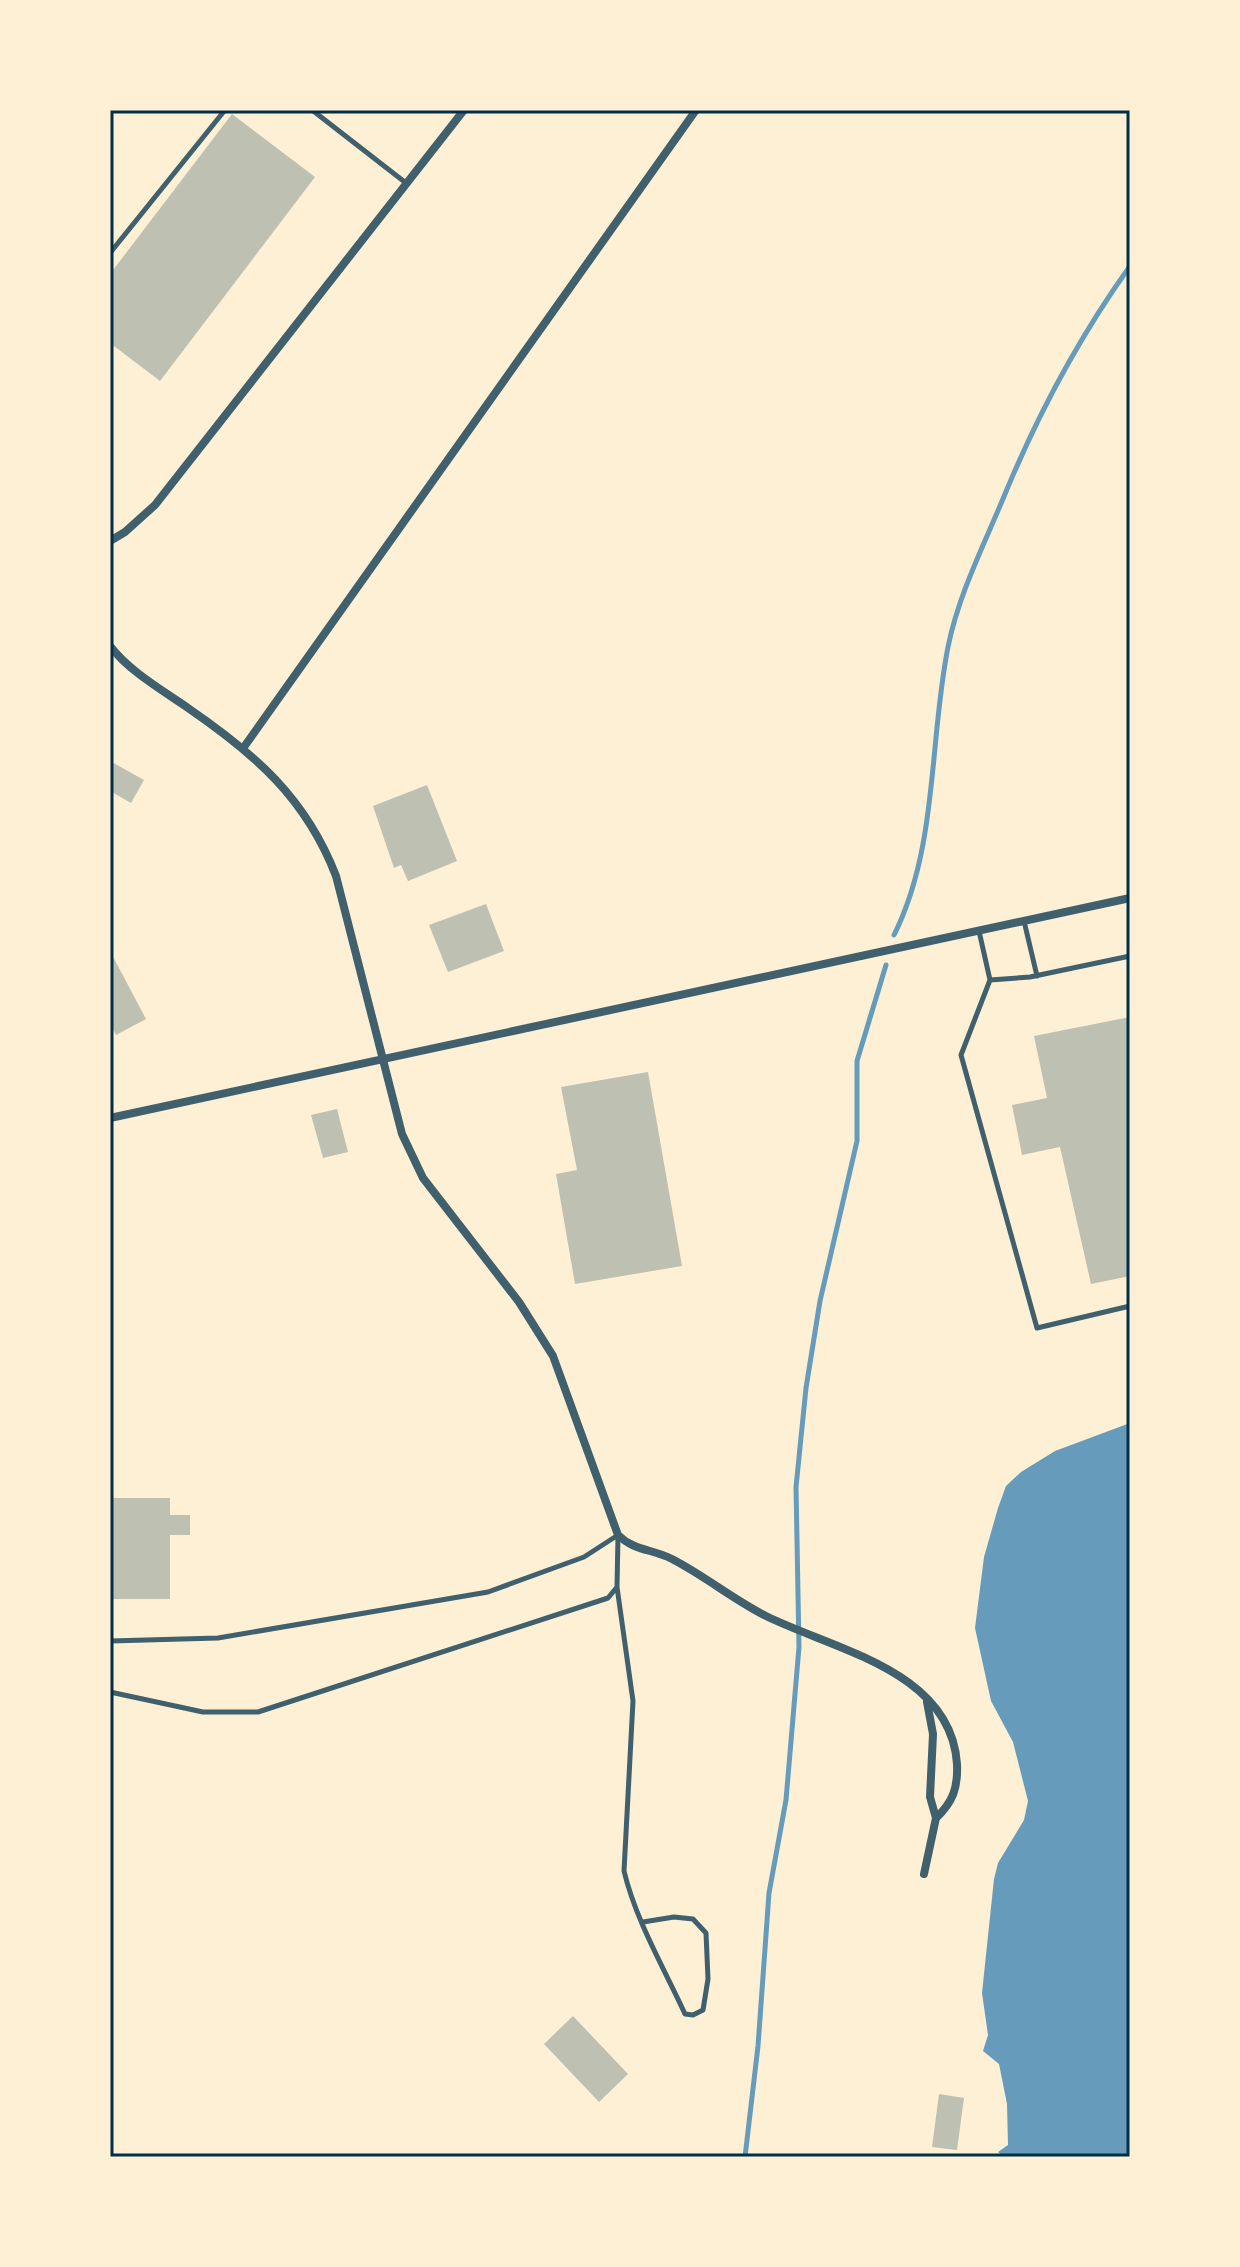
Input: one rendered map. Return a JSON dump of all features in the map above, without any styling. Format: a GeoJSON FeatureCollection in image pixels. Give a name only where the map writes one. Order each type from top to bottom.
{"type":"FeatureCollection","features":[{"type":"Feature","properties":{"kind":"street"},"geometry":{"type":"LineString","coordinates":[[110,541],[155,505],[464,110]]}},
{"type":"Feature","properties":{"kind":"street"},"geometry":{"type":"LineString","coordinates":[[244,747],[696,110]]}},
{"type":"Feature","properties":{"kind":"street"},"geometry":{"type":"LineString","coordinates":[[110,646],[155,685],[244,747],[303,812],[322,841],[336,876],[383,1058],[390,1100],[402,1134],[423,1178],[519,1302],[553,1356],[618,1535],[636,1548],[675,1560],[787,1625],[901,1676],[934,1706],[950,1733],[957,1767],[955,1793],[936,1818],[924,1874]]}},
{"type":"Feature","properties":{"kind":"street"},"geometry":{"type":"LineString","coordinates":[[110,1118],[1130,898]]}},
{"type":"Feature","properties":{"kind":"street"},"geometry":{"type":"LineString","coordinates":[[927,1702],[933,1734],[930,1797],[936,1818]]}},
{"type":"Feature","properties":{"kind":"lane"},"geometry":{"type":"LineString","coordinates":[[110,253],[225,110]]}},
{"type":"Feature","properties":{"kind":"lane"},"geometry":{"type":"LineString","coordinates":[[312,110],[406,183]]}},
{"type":"Feature","properties":{"kind":"lane"},"geometry":{"type":"LineString","coordinates":[[1024,921],[1037,976]]}},
{"type":"Feature","properties":{"kind":"lane"},"geometry":{"type":"LineString","coordinates":[[979,931],[990,980],[961,1055],[1037,1328],[1130,1306]]}},
{"type":"Feature","properties":{"kind":"lane"},"geometry":{"type":"LineString","coordinates":[[990,980],[1037,976],[1130,956]]}},
{"type":"Feature","properties":{"kind":"lane"},"geometry":{"type":"LineString","coordinates":[[618,1535],[617,1587],[633,1701],[624,1871],[643,1922],[685,2014],[693,2015],[703,2010],[708,1979],[706,1933],[693,1919],[674,1917],[643,1922]]}},
{"type":"Feature","properties":{"kind":"lane"},"geometry":{"type":"LineString","coordinates":[[110,1641],[218,1638],[488,1592],[584,1557],[618,1535]]}},
{"type":"Feature","properties":{"kind":"lane"},"geometry":{"type":"LineString","coordinates":[[110,1692],[203,1712],[258,1712],[608,1598],[617,1587]]}},
{"type":"Feature","properties":{"kind":"water"},"geometry":{"type":"Polygon","coordinates":[[[1130,1423],[1130,2157],[1004,2157],[998,2152],[1008,2145],[1007,2104],[999,2064],[983,2051],[988,2035],[982,1993],[994,1879],[998,1863],[1024,1820],[1028,1801],[1013,1742],[991,1701],[975,1628],[984,1557],[1006,1486],[1021,1472],[1055,1451],[1130,1423]]]}},
{"type":"Feature","properties":{"kind":"building"},"geometry":{"type":"Polygon","coordinates":[[[232,114],[315,177],[160,381],[110,343],[110,274],[232,114]]]}},
{"type":"Feature","properties":{"kind":"building"},"geometry":{"type":"Polygon","coordinates":[[[110,761],[144,780],[131,803],[110,791],[110,761]]]}},
{"type":"Feature","properties":{"kind":"building"},"geometry":{"type":"Polygon","coordinates":[[[427,785],[457,861],[408,881],[401,865],[394,868],[373,806],[427,785]]]}},
{"type":"Feature","properties":{"kind":"building"},"geometry":{"type":"Polygon","coordinates":[[[486,904],[504,951],[448,972],[429,925],[486,904]]]}},
{"type":"Feature","properties":{"kind":"building"},"geometry":{"type":"Polygon","coordinates":[[[110,951],[146,1019],[116,1035],[110,1023],[110,951]]]}},
{"type":"Feature","properties":{"kind":"building"},"geometry":{"type":"Polygon","coordinates":[[[1130,1017],[1130,1276],[1091,1284],[1060,1147],[1022,1155],[1012,1105],[1047,1098],[1034,1036],[1130,1017]]]}},
{"type":"Feature","properties":{"kind":"building"},"geometry":{"type":"Polygon","coordinates":[[[648,1072],[682,1266],[575,1284],[556,1174],[577,1170],[561,1087],[648,1072]]]}},
{"type":"Feature","properties":{"kind":"building"},"geometry":{"type":"Polygon","coordinates":[[[337,1109],[348,1152],[323,1158],[311,1115],[337,1109]]]}},
{"type":"Feature","properties":{"kind":"building"},"geometry":{"type":"Polygon","coordinates":[[[110,1498],[170,1498],[170,1515],[190,1515],[190,1535],[170,1535],[170,1599],[110,1599],[110,1498]]]}},
{"type":"Feature","properties":{"kind":"building"},"geometry":{"type":"Polygon","coordinates":[[[573,2016],[628,2074],[599,2102],[544,2044],[573,2016]]]}},
{"type":"Feature","properties":{"kind":"building"},"geometry":{"type":"Polygon","coordinates":[[[939,2094],[964,2098],[957,2150],[932,2147],[939,2094]]]}},
{"type":"Feature","properties":{"kind":"waterway"},"geometry":{"type":"LineString","coordinates":[[894,935],[918,866],[948,647],[965,588],[1046,405],[1077,348],[1130,266]]}},
{"type":"Feature","properties":{"kind":"waterway"},"geometry":{"type":"LineString","coordinates":[[745,2157],[758,2046],[769,1893],[786,1800],[799,1647],[796,1487],[806,1388],[820,1301],[857,1141],[857,1061],[886,965]]}}]}
